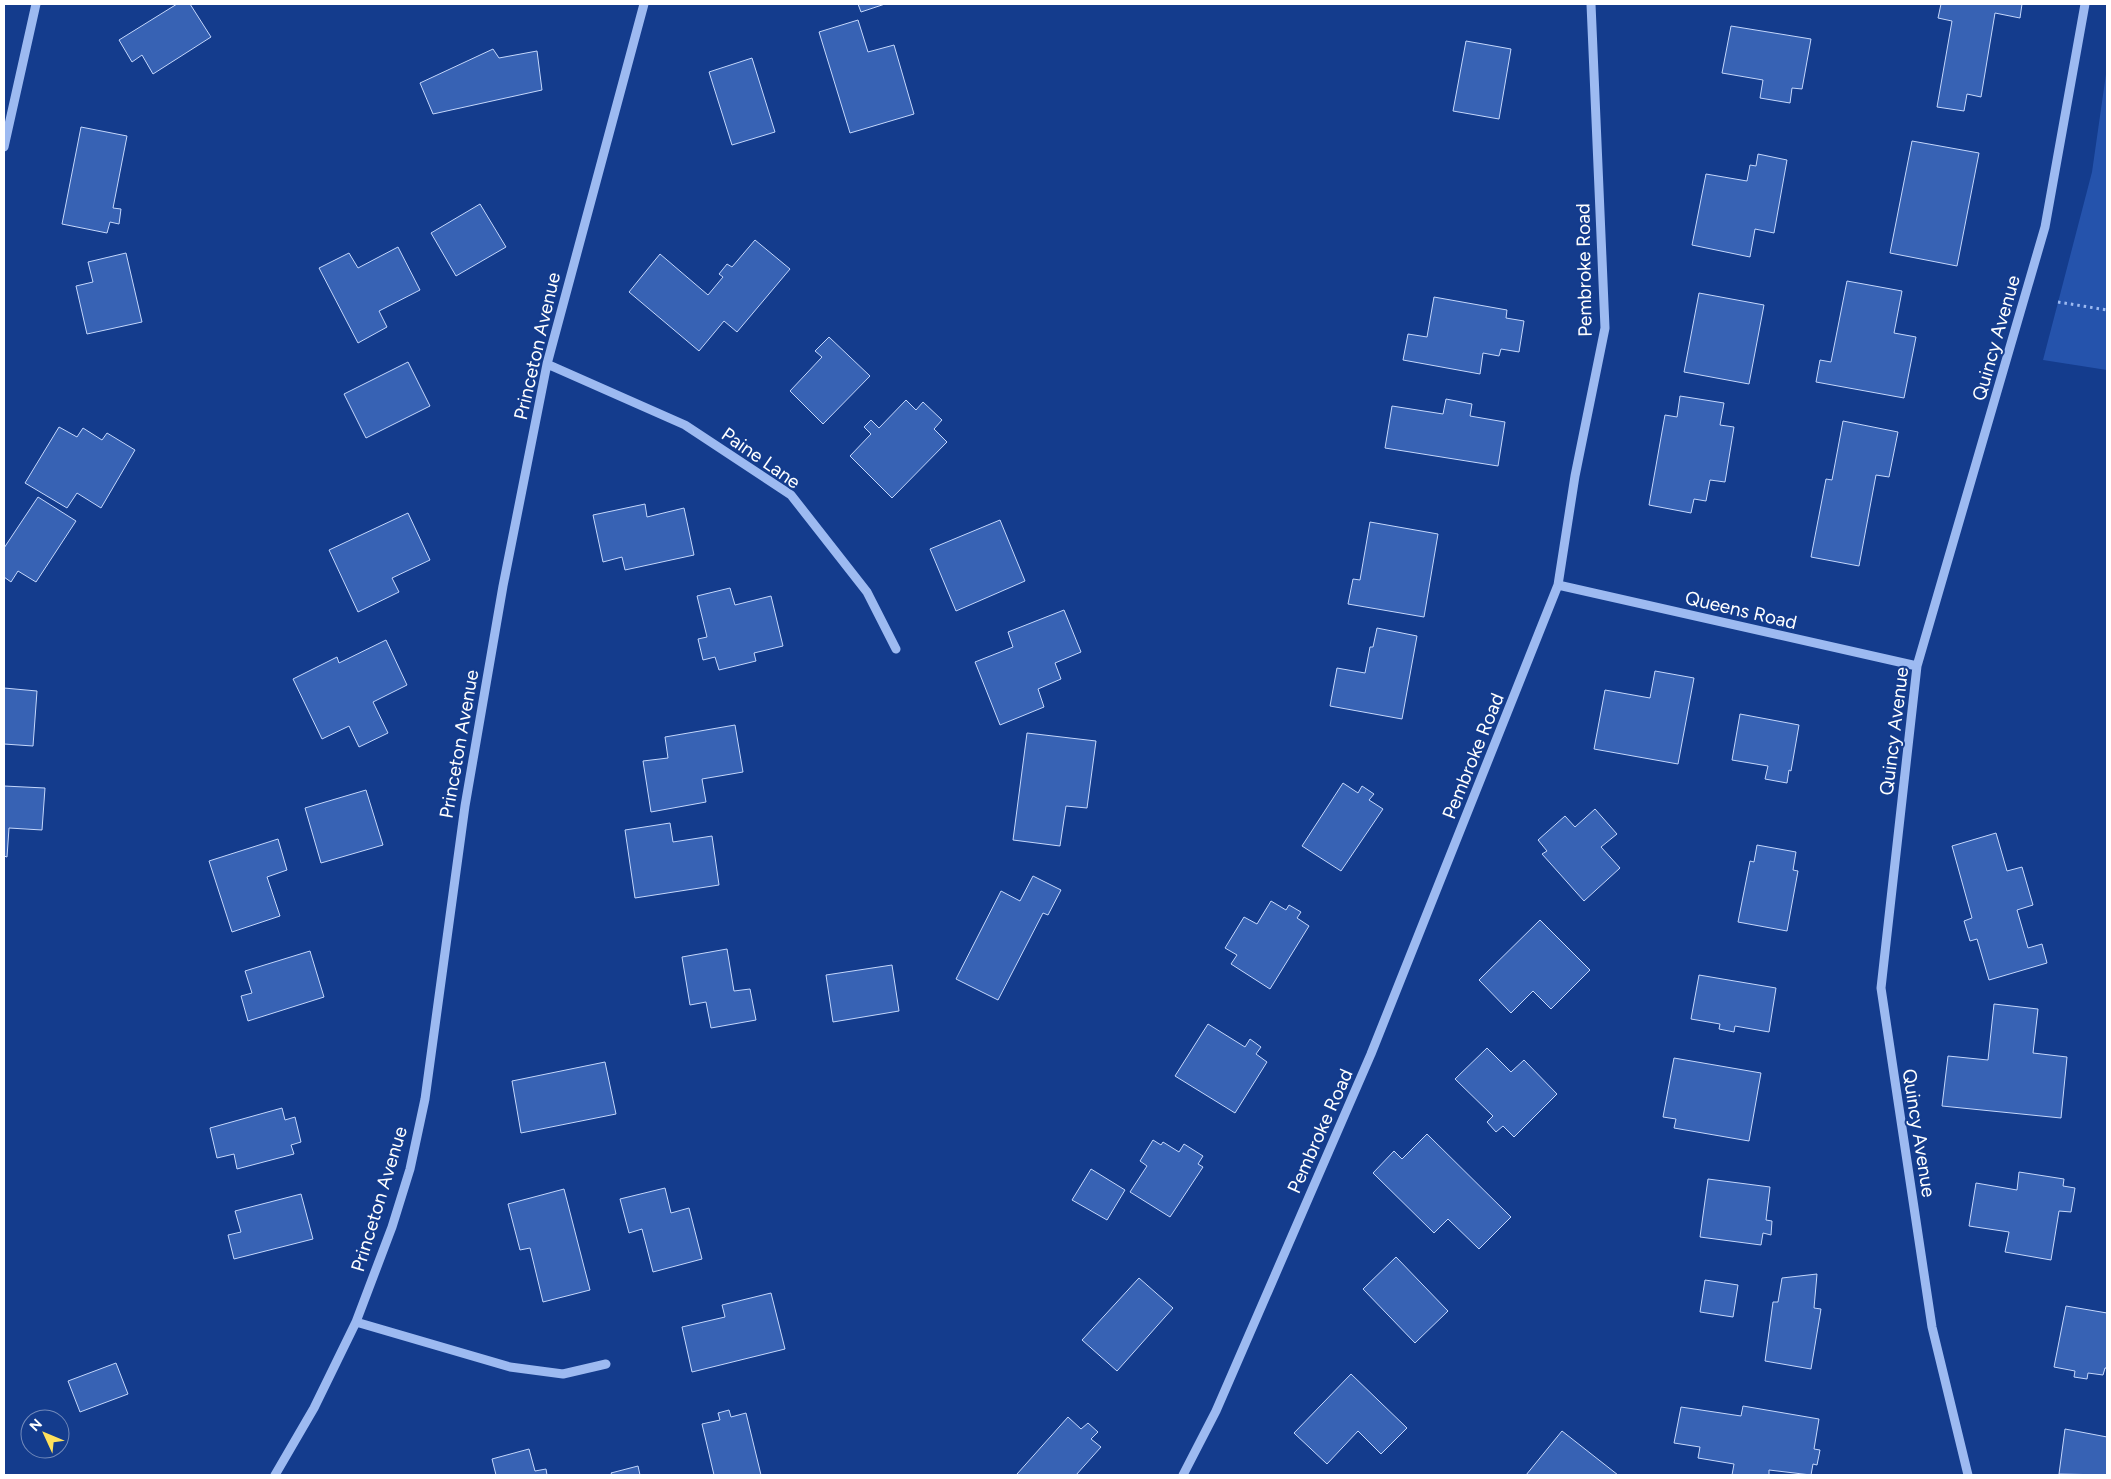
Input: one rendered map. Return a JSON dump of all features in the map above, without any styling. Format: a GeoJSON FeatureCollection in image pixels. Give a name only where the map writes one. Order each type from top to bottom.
{"type":"FeatureCollection","features":[{"type":"Feature","properties":{"kind":"street"},"geometry":{"type":"LineString","coordinates":[[4,147],[36,4]]}},
{"type":"Feature","properties":{"kind":"street","name":"Princeton Avenue"},"geometry":{"type":"LineString","coordinates":[[275,1475],[314,1408],[356,1322],[394,1219],[410,1169],[425,1100],[465,806],[503,586],[547,364],[644,4]]}},
{"type":"Feature","properties":{"kind":"street","name":"Pembroke Road"},"geometry":{"type":"LineString","coordinates":[[1183,1475],[1216,1411],[1371,1054],[1558,585],[1575,476],[1605,328],[1591,4]]}},
{"type":"Feature","properties":{"kind":"street","name":"Quincy Avenue"},"geometry":{"type":"LineString","coordinates":[[1968,1475],[1932,1327],[1881,988],[1917,666],[2045,227],[2085,4]]}},
{"type":"Feature","properties":{"kind":"street","name":"Paine Lane"},"geometry":{"type":"LineString","coordinates":[[547,364],[685,425],[791,496],[867,592],[896,649]]}},
{"type":"Feature","properties":{"kind":"street","name":"Queens Road"},"geometry":{"type":"LineString","coordinates":[[1558,585],[1917,666]]}},
{"type":"Feature","properties":{"kind":"street"},"geometry":{"type":"LineString","coordinates":[[356,1322],[510,1367],[563,1374],[606,1364]]}},
{"type":"Feature","properties":{"kind":"path"},"geometry":{"type":"LineString","coordinates":[[2058,302],[2107,310]]}},
{"type":"Feature","properties":{"kind":"shaded area"},"geometry":{"type":"Polygon","coordinates":[[[2107,67],[2107,370],[2043,360],[2092,172],[2107,67]]]}},
{"type":"Feature","properties":{"kind":"building"},"geometry":{"type":"Polygon","coordinates":[[[177,4],[190,4],[211,37],[153,74],[142,55],[132,62],[119,40],[177,4]]]}},
{"type":"Feature","properties":{"kind":"building"},"geometry":{"type":"Polygon","coordinates":[[[858,4],[885,4],[861,12],[858,4]]]}},
{"type":"Feature","properties":{"kind":"building"},"geometry":{"type":"Polygon","coordinates":[[[1941,4],[2022,4],[2020,18],[1995,13],[1981,97],[1967,94],[1964,111],[1937,107],[1952,21],[1938,18],[1941,4]]]}},
{"type":"Feature","properties":{"kind":"building"},"geometry":{"type":"Polygon","coordinates":[[[858,20],[868,52],[894,45],[914,114],[850,133],[819,32],[858,20]]]}},
{"type":"Feature","properties":{"kind":"building"},"geometry":{"type":"Polygon","coordinates":[[[1731,26],[1811,39],[1802,89],[1792,88],[1790,103],[1760,98],[1763,80],[1722,73],[1731,26]]]}},
{"type":"Feature","properties":{"kind":"building"},"geometry":{"type":"Polygon","coordinates":[[[1466,41],[1511,49],[1499,119],[1453,111],[1466,41]]]}},
{"type":"Feature","properties":{"kind":"building"},"geometry":{"type":"Polygon","coordinates":[[[493,49],[499,58],[537,51],[542,90],[433,114],[420,83],[493,49]]]}},
{"type":"Feature","properties":{"kind":"building"},"geometry":{"type":"Polygon","coordinates":[[[752,58],[775,132],[732,145],[709,72],[752,58]]]}},
{"type":"Feature","properties":{"kind":"building"},"geometry":{"type":"Polygon","coordinates":[[[81,127],[127,136],[113,208],[121,209],[119,224],[110,222],[107,233],[62,224],[81,127]]]}},
{"type":"Feature","properties":{"kind":"building"},"geometry":{"type":"Polygon","coordinates":[[[1912,141],[1979,153],[1957,266],[1890,253],[1912,141]]]}},
{"type":"Feature","properties":{"kind":"building"},"geometry":{"type":"Polygon","coordinates":[[[1758,154],[1787,160],[1774,233],[1755,229],[1750,257],[1692,245],[1706,174],[1747,181],[1750,165],[1756,166],[1758,154]]]}},
{"type":"Feature","properties":{"kind":"building"},"geometry":{"type":"Polygon","coordinates":[[[480,204],[506,247],[456,276],[431,233],[480,204]]]}},
{"type":"Feature","properties":{"kind":"building"},"geometry":{"type":"Polygon","coordinates":[[[755,240],[790,269],[737,332],[724,321],[699,351],[629,292],[660,254],[708,295],[723,277],[719,274],[727,264],[732,267],[755,240]]]}},
{"type":"Feature","properties":{"kind":"building"},"geometry":{"type":"Polygon","coordinates":[[[398,247],[420,290],[379,311],[387,327],[358,343],[319,268],[349,253],[358,268],[398,247]]]}},
{"type":"Feature","properties":{"kind":"building"},"geometry":{"type":"Polygon","coordinates":[[[126,253],[142,322],[87,334],[76,286],[93,282],[88,262],[126,253]]]}},
{"type":"Feature","properties":{"kind":"building"},"geometry":{"type":"Polygon","coordinates":[[[1847,281],[1902,291],[1894,333],[1916,337],[1904,398],[1816,382],[1820,360],[1831,362],[1847,281]]]}},
{"type":"Feature","properties":{"kind":"building"},"geometry":{"type":"Polygon","coordinates":[[[1699,293],[1764,305],[1749,384],[1684,372],[1699,293]]]}},
{"type":"Feature","properties":{"kind":"building"},"geometry":{"type":"Polygon","coordinates":[[[1434,297],[1507,310],[1506,318],[1524,321],[1519,352],[1501,349],[1499,356],[1483,353],[1480,374],[1403,360],[1408,334],[1427,337],[1434,297]]]}},
{"type":"Feature","properties":{"kind":"building"},"geometry":{"type":"Polygon","coordinates":[[[829,337],[870,376],[823,424],[790,391],[822,357],[815,351],[829,337]]]}},
{"type":"Feature","properties":{"kind":"building"},"geometry":{"type":"Polygon","coordinates":[[[408,362],[430,406],[366,438],[344,394],[408,362]]]}},
{"type":"Feature","properties":{"kind":"building"},"geometry":{"type":"Polygon","coordinates":[[[1680,396],[1724,403],[1720,425],[1734,427],[1725,482],[1710,480],[1706,501],[1694,499],[1691,513],[1649,505],[1665,415],[1677,417],[1680,396]]]}},
{"type":"Feature","properties":{"kind":"building"},"geometry":{"type":"Polygon","coordinates":[[[1446,399],[1472,404],[1470,416],[1505,422],[1498,466],[1385,448],[1392,406],[1443,414],[1446,399]]]}},
{"type":"Feature","properties":{"kind":"building"},"geometry":{"type":"Polygon","coordinates":[[[906,400],[916,410],[923,402],[942,420],[934,429],[947,442],[892,498],[850,456],[871,434],[864,427],[871,420],[879,428],[906,400]]]}},
{"type":"Feature","properties":{"kind":"building"},"geometry":{"type":"Polygon","coordinates":[[[1843,421],[1898,432],[1889,477],[1876,475],[1859,566],[1811,557],[1826,479],[1832,480],[1843,421]]]}},
{"type":"Feature","properties":{"kind":"building"},"geometry":{"type":"Polygon","coordinates":[[[59,427],[77,437],[83,428],[102,440],[107,433],[135,450],[101,508],[77,493],[67,508],[25,483],[59,427]]]}},
{"type":"Feature","properties":{"kind":"building"},"geometry":{"type":"Polygon","coordinates":[[[38,497],[76,521],[36,582],[18,571],[11,582],[4,577],[4,548],[38,497]]]}},
{"type":"Feature","properties":{"kind":"building"},"geometry":{"type":"Polygon","coordinates":[[[645,504],[647,517],[684,508],[694,555],[625,570],[622,557],[603,562],[593,515],[645,504]]]}},
{"type":"Feature","properties":{"kind":"building"},"geometry":{"type":"Polygon","coordinates":[[[408,513],[430,560],[392,578],[399,592],[358,612],[329,550],[408,513]]]}},
{"type":"Feature","properties":{"kind":"building"},"geometry":{"type":"Polygon","coordinates":[[[1000,520],[1025,581],[956,611],[930,549],[1000,520]]]}},
{"type":"Feature","properties":{"kind":"building"},"geometry":{"type":"Polygon","coordinates":[[[1370,522],[1438,534],[1424,617],[1348,604],[1353,579],[1360,580],[1370,522]]]}},
{"type":"Feature","properties":{"kind":"building"},"geometry":{"type":"Polygon","coordinates":[[[730,588],[735,605],[771,596],[783,646],[754,653],[756,661],[719,670],[715,657],[703,660],[698,639],[707,637],[697,596],[730,588]]]}},
{"type":"Feature","properties":{"kind":"building"},"geometry":{"type":"Polygon","coordinates":[[[1064,610],[1081,652],[1055,663],[1061,679],[1038,689],[1044,707],[1000,725],[975,662],[1013,647],[1008,632],[1064,610]]]}},
{"type":"Feature","properties":{"kind":"building"},"geometry":{"type":"Polygon","coordinates":[[[1377,628],[1417,636],[1402,719],[1330,706],[1337,668],[1365,673],[1370,647],[1373,647],[1377,628]]]}},
{"type":"Feature","properties":{"kind":"building"},"geometry":{"type":"Polygon","coordinates":[[[386,640],[407,685],[373,702],[388,733],[359,747],[349,726],[322,739],[293,679],[337,657],[339,663],[386,640]]]}},
{"type":"Feature","properties":{"kind":"building"},"geometry":{"type":"Polygon","coordinates":[[[1655,671],[1694,678],[1678,764],[1594,749],[1605,690],[1650,698],[1655,671]]]}},
{"type":"Feature","properties":{"kind":"building"},"geometry":{"type":"Polygon","coordinates":[[[4,688],[37,691],[33,746],[4,744],[4,688]]]}},
{"type":"Feature","properties":{"kind":"building"},"geometry":{"type":"Polygon","coordinates":[[[1740,714],[1799,725],[1787,783],[1765,779],[1768,766],[1732,760],[1740,714]]]}},
{"type":"Feature","properties":{"kind":"building"},"geometry":{"type":"Polygon","coordinates":[[[735,725],[743,772],[702,779],[706,802],[651,812],[643,761],[668,758],[665,737],[735,725]]]}},
{"type":"Feature","properties":{"kind":"building"},"geometry":{"type":"Polygon","coordinates":[[[1027,733],[1096,741],[1087,808],[1066,806],[1060,846],[1013,840],[1027,733]]]}},
{"type":"Feature","properties":{"kind":"building"},"geometry":{"type":"Polygon","coordinates":[[[1343,783],[1358,793],[1362,786],[1374,794],[1369,800],[1383,809],[1341,871],[1302,846],[1343,783]]]}},
{"type":"Feature","properties":{"kind":"building"},"geometry":{"type":"Polygon","coordinates":[[[4,786],[45,788],[42,830],[9,828],[7,857],[4,856],[4,786]]]}},
{"type":"Feature","properties":{"kind":"building"},"geometry":{"type":"Polygon","coordinates":[[[366,790],[383,845],[321,863],[305,808],[366,790]]]}},
{"type":"Feature","properties":{"kind":"building"},"geometry":{"type":"Polygon","coordinates":[[[1595,809],[1617,834],[1601,847],[1620,868],[1584,901],[1542,854],[1547,851],[1538,840],[1565,816],[1575,827],[1595,809]]]}},
{"type":"Feature","properties":{"kind":"building"},"geometry":{"type":"Polygon","coordinates":[[[670,823],[673,842],[712,836],[719,885],[635,898],[625,830],[670,823]]]}},
{"type":"Feature","properties":{"kind":"building"},"geometry":{"type":"Polygon","coordinates":[[[1996,833],[2007,871],[2022,867],[2033,905],[2017,910],[2028,948],[2042,944],[2047,963],[1989,980],[1977,939],[1970,941],[1964,921],[1972,918],[1952,846],[1996,833]]]}},
{"type":"Feature","properties":{"kind":"building"},"geometry":{"type":"Polygon","coordinates":[[[278,839],[287,870],[267,877],[280,916],[232,932],[209,861],[278,839]]]}},
{"type":"Feature","properties":{"kind":"building"},"geometry":{"type":"Polygon","coordinates":[[[1757,845],[1796,852],[1793,870],[1798,871],[1787,931],[1738,922],[1750,861],[1754,862],[1757,845]]]}},
{"type":"Feature","properties":{"kind":"building"},"geometry":{"type":"Polygon","coordinates":[[[1033,876],[1061,890],[1048,915],[1043,913],[998,1000],[956,979],[1001,891],[1020,901],[1033,876]]]}},
{"type":"Feature","properties":{"kind":"building"},"geometry":{"type":"Polygon","coordinates":[[[1271,901],[1286,910],[1289,905],[1301,912],[1297,918],[1309,926],[1270,989],[1231,964],[1237,955],[1225,948],[1244,917],[1257,924],[1271,901]]]}},
{"type":"Feature","properties":{"kind":"building"},"geometry":{"type":"Polygon","coordinates":[[[1540,920],[1590,970],[1551,1009],[1533,991],[1511,1013],[1479,980],[1540,920]]]}},
{"type":"Feature","properties":{"kind":"building"},"geometry":{"type":"Polygon","coordinates":[[[727,949],[734,991],[750,989],[756,1020],[711,1028],[706,1002],[690,1005],[682,957],[727,949]]]}},
{"type":"Feature","properties":{"kind":"building"},"geometry":{"type":"Polygon","coordinates":[[[310,951],[324,997],[248,1021],[241,996],[252,993],[245,971],[310,951]]]}},
{"type":"Feature","properties":{"kind":"building"},"geometry":{"type":"Polygon","coordinates":[[[892,965],[899,1011],[833,1022],[826,975],[892,965]]]}},
{"type":"Feature","properties":{"kind":"building"},"geometry":{"type":"Polygon","coordinates":[[[1699,975],[1776,988],[1769,1032],[1735,1026],[1734,1032],[1719,1029],[1720,1024],[1691,1019],[1699,975]]]}},
{"type":"Feature","properties":{"kind":"building"},"geometry":{"type":"Polygon","coordinates":[[[1994,1004],[2038,1009],[2033,1053],[2067,1057],[2061,1118],[1942,1106],[1948,1056],[1988,1060],[1994,1004]]]}},
{"type":"Feature","properties":{"kind":"building"},"geometry":{"type":"Polygon","coordinates":[[[1208,1024],[1245,1047],[1250,1039],[1261,1047],[1256,1054],[1267,1062],[1235,1113],[1175,1076],[1208,1024]]]}},
{"type":"Feature","properties":{"kind":"building"},"geometry":{"type":"Polygon","coordinates":[[[1487,1048],[1511,1072],[1524,1060],[1557,1094],[1514,1137],[1503,1126],[1496,1132],[1487,1122],[1493,1116],[1455,1079],[1487,1048]]]}},
{"type":"Feature","properties":{"kind":"building"},"geometry":{"type":"Polygon","coordinates":[[[1674,1058],[1761,1073],[1749,1141],[1674,1128],[1676,1119],[1663,1117],[1674,1058]]]}},
{"type":"Feature","properties":{"kind":"building"},"geometry":{"type":"Polygon","coordinates":[[[605,1062],[616,1114],[521,1133],[512,1081],[605,1062]]]}},
{"type":"Feature","properties":{"kind":"building"},"geometry":{"type":"Polygon","coordinates":[[[282,1108],[285,1120],[295,1117],[301,1142],[291,1145],[294,1154],[237,1169],[234,1154],[217,1158],[210,1128],[282,1108]]]}},
{"type":"Feature","properties":{"kind":"building"},"geometry":{"type":"Polygon","coordinates":[[[1427,1134],[1511,1217],[1479,1249],[1448,1219],[1434,1233],[1373,1173],[1394,1151],[1402,1159],[1427,1134]]]}},
{"type":"Feature","properties":{"kind":"building"},"geometry":{"type":"Polygon","coordinates":[[[1153,1140],[1161,1145],[1163,1142],[1179,1152],[1184,1144],[1203,1156],[1198,1164],[1203,1167],[1170,1217],[1130,1192],[1147,1166],[1140,1161],[1153,1140]]]}},
{"type":"Feature","properties":{"kind":"building"},"geometry":{"type":"Polygon","coordinates":[[[1091,1169],[1125,1190],[1107,1220],[1072,1200],[1091,1169]]]}},
{"type":"Feature","properties":{"kind":"building"},"geometry":{"type":"Polygon","coordinates":[[[2019,1172],[2064,1179],[2063,1186],[2075,1188],[2071,1212],[2059,1211],[2051,1260],[2005,1252],[2009,1232],[1969,1226],[1976,1183],[2017,1190],[2019,1172]]]}},
{"type":"Feature","properties":{"kind":"building"},"geometry":{"type":"Polygon","coordinates":[[[1708,1179],[1770,1187],[1766,1220],[1772,1221],[1771,1235],[1763,1233],[1761,1245],[1700,1237],[1708,1179]]]}},
{"type":"Feature","properties":{"kind":"building"},"geometry":{"type":"Polygon","coordinates":[[[665,1188],[671,1213],[689,1208],[702,1259],[653,1272],[642,1229],[629,1233],[620,1199],[665,1188]]]}},
{"type":"Feature","properties":{"kind":"building"},"geometry":{"type":"Polygon","coordinates":[[[564,1189],[590,1290],[543,1302],[530,1248],[520,1250],[508,1204],[564,1189]]]}},
{"type":"Feature","properties":{"kind":"building"},"geometry":{"type":"Polygon","coordinates":[[[301,1194],[313,1239],[234,1259],[228,1235],[241,1232],[235,1211],[301,1194]]]}},
{"type":"Feature","properties":{"kind":"building"},"geometry":{"type":"Polygon","coordinates":[[[1396,1257],[1448,1311],[1415,1343],[1363,1289],[1396,1257]]]}},
{"type":"Feature","properties":{"kind":"building"},"geometry":{"type":"Polygon","coordinates":[[[1817,1274],[1814,1308],[1821,1309],[1811,1369],[1765,1361],[1773,1302],[1778,1302],[1782,1278],[1817,1274]]]}},
{"type":"Feature","properties":{"kind":"building"},"geometry":{"type":"Polygon","coordinates":[[[1139,1278],[1173,1308],[1117,1371],[1082,1340],[1139,1278]]]}},
{"type":"Feature","properties":{"kind":"building"},"geometry":{"type":"Polygon","coordinates":[[[1705,1280],[1738,1285],[1733,1317],[1700,1312],[1705,1280]]]}},
{"type":"Feature","properties":{"kind":"building"},"geometry":{"type":"Polygon","coordinates":[[[771,1293],[785,1349],[692,1372],[682,1327],[725,1317],[722,1305],[771,1293]]]}},
{"type":"Feature","properties":{"kind":"building"},"geometry":{"type":"Polygon","coordinates":[[[2066,1306],[2107,1313],[2107,1368],[2105,1368],[2103,1375],[2088,1373],[2087,1379],[2074,1377],[2075,1371],[2054,1367],[2066,1306]]]}},
{"type":"Feature","properties":{"kind":"building"},"geometry":{"type":"Polygon","coordinates":[[[116,1363],[128,1394],[80,1412],[68,1381],[116,1363]]]}},
{"type":"Feature","properties":{"kind":"building"},"geometry":{"type":"Polygon","coordinates":[[[1351,1374],[1407,1428],[1381,1454],[1358,1431],[1327,1464],[1294,1433],[1351,1374]]]}},
{"type":"Feature","properties":{"kind":"building"},"geometry":{"type":"Polygon","coordinates":[[[1743,1406],[1819,1419],[1814,1449],[1820,1450],[1817,1465],[1813,1464],[1811,1475],[1769,1470],[1769,1475],[1732,1475],[1734,1464],[1698,1458],[1700,1447],[1674,1443],[1681,1407],[1741,1416],[1743,1406]]]}},
{"type":"Feature","properties":{"kind":"building"},"geometry":{"type":"Polygon","coordinates":[[[729,1410],[731,1417],[746,1413],[761,1475],[714,1475],[702,1424],[720,1420],[718,1413],[729,1410]]]}},
{"type":"Feature","properties":{"kind":"building"},"geometry":{"type":"Polygon","coordinates":[[[1068,1417],[1081,1429],[1088,1423],[1098,1432],[1091,1439],[1101,1447],[1076,1475],[1017,1474],[1068,1417]]]}},
{"type":"Feature","properties":{"kind":"building"},"geometry":{"type":"Polygon","coordinates":[[[2065,1429],[2107,1437],[2107,1475],[2059,1474],[2065,1429]]]}},
{"type":"Feature","properties":{"kind":"building"},"geometry":{"type":"Polygon","coordinates":[[[1562,1431],[1618,1475],[1526,1475],[1562,1431]]]}},
{"type":"Feature","properties":{"kind":"building"},"geometry":{"type":"Polygon","coordinates":[[[529,1449],[535,1471],[546,1469],[547,1475],[496,1475],[492,1459],[529,1449]]]}},
{"type":"Feature","properties":{"kind":"building"},"geometry":{"type":"Polygon","coordinates":[[[638,1466],[640,1475],[612,1475],[611,1473],[638,1466]]]}}]}
